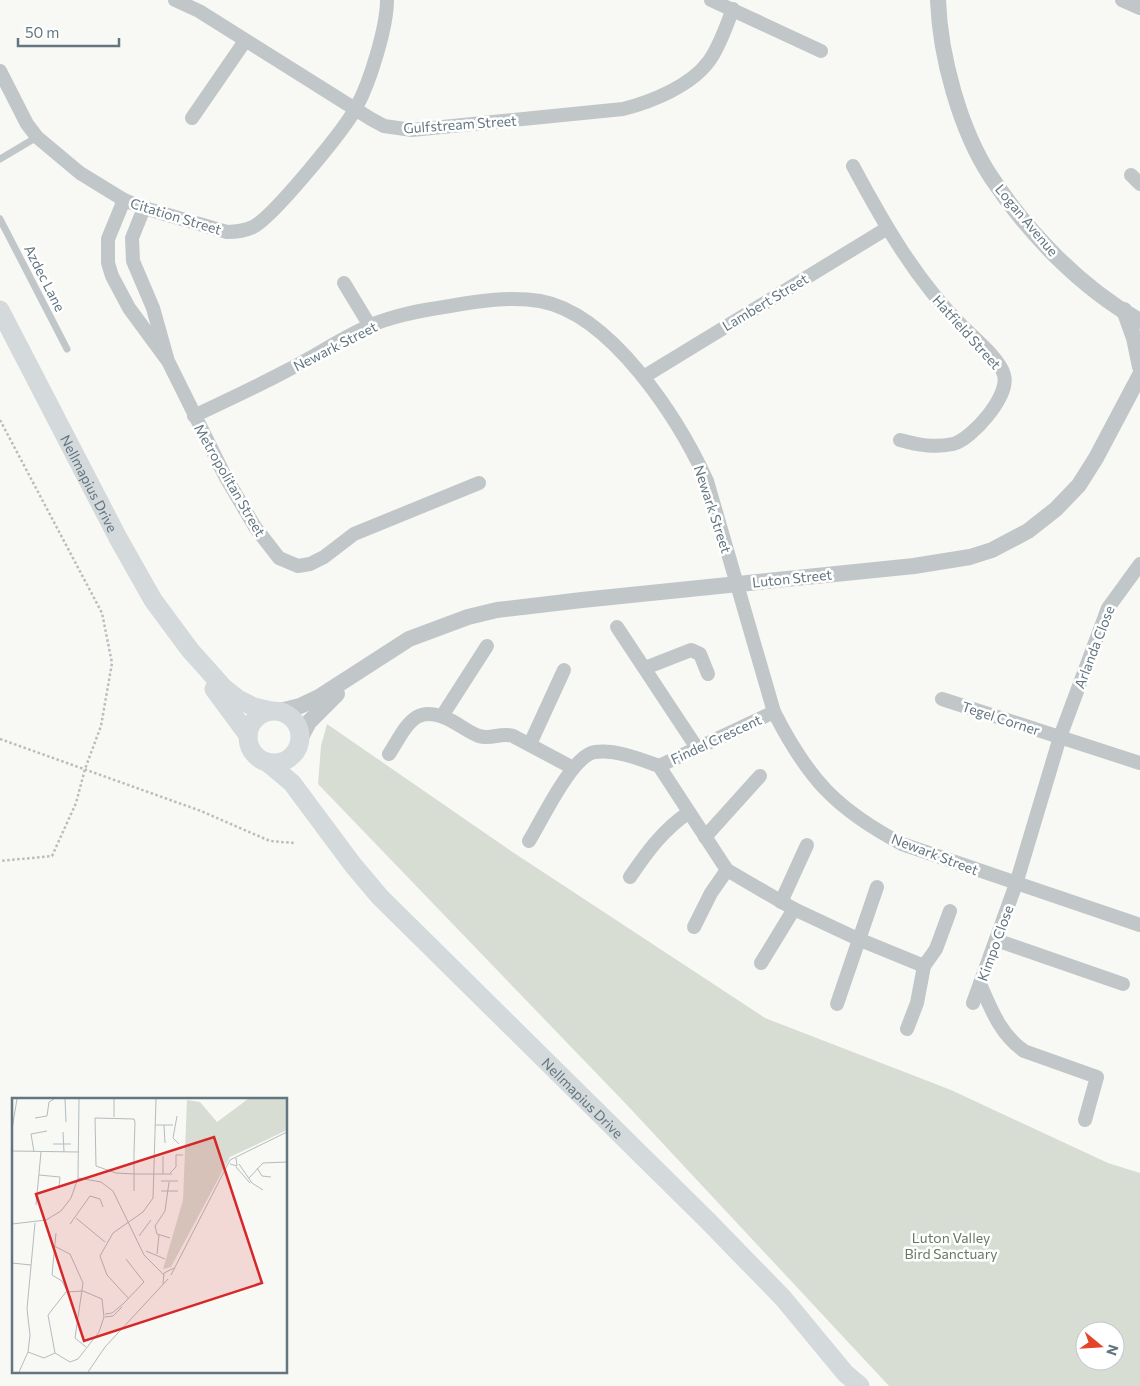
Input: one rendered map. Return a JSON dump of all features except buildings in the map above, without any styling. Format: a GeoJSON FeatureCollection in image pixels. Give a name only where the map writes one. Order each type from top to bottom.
{"type":"FeatureCollection","features":[{"type":"Feature","properties":{"kind":"main road","name":"Nellmapius Drive"},"geometry":{"type":"LineString","coordinates":[[0,310],[118,538],[153,600],[248,735]]}},
{"type":"Feature","properties":{"kind":"main road","name":"Nellmapius Drive"},"geometry":{"type":"LineString","coordinates":[[190,650],[231,694],[254,707],[276,711]]}},
{"type":"Feature","properties":{"kind":"main road"},"geometry":{"type":"LineString","coordinates":[[276,711],[295,721],[298,743],[285,760],[267,762],[252,752],[248,735],[255,718],[262,713],[276,711]]}},
{"type":"Feature","properties":{"kind":"main road","name":"Nellmapius Drive"},"geometry":{"type":"LineString","coordinates":[[298,743],[302,781],[321,824]]}},
{"type":"Feature","properties":{"kind":"main road","name":"Nellmapius Drive"},"geometry":{"type":"LineString","coordinates":[[267,762],[292,783],[321,824],[380,897],[736,1249],[783,1298],[848,1380],[860,1386]]}},
{"type":"Feature","properties":{"kind":"street","name":"Gulfstream Street"},"geometry":{"type":"LineString","coordinates":[[175,0],[199,11],[384,126],[412,130],[623,109],[638,105],[669,92],[695,75],[708,62],[733,9]]}},
{"type":"Feature","properties":{"kind":"street"},"geometry":{"type":"LineString","coordinates":[[356,108],[375,56],[387,11],[388,0]]}},
{"type":"Feature","properties":{"kind":"street"},"geometry":{"type":"LineString","coordinates":[[712,0],[821,51]]}},
{"type":"Feature","properties":{"kind":"street","name":"Logan Avenue"},"geometry":{"type":"LineString","coordinates":[[938,0],[943,46],[954,89],[970,134],[990,176],[1037,235],[1072,272],[1140,321]]}},
{"type":"Feature","properties":{"kind":"street"},"geometry":{"type":"LineString","coordinates":[[1122,0],[1140,8]]}},
{"type":"Feature","properties":{"kind":"street"},"geometry":{"type":"LineString","coordinates":[[192,118],[246,41]]}},
{"type":"Feature","properties":{"kind":"street","name":"Citation Street"},"geometry":{"type":"LineString","coordinates":[[0,71],[18,108],[38,136],[80,173],[124,200],[144,208],[226,232],[238,232],[253,227],[273,210],[342,131],[356,108]]}},
{"type":"Feature","properties":{"kind":"street","name":"Hatfield Street"},"geometry":{"type":"LineString","coordinates":[[854,166],[886,229],[936,298],[986,350],[1000,366],[1004,375],[1005,386],[1000,397],[985,418],[966,438],[954,444],[936,447],[900,440]]}},
{"type":"Feature","properties":{"kind":"street","name":"Metropolitan Street"},"geometry":{"type":"LineString","coordinates":[[124,200],[108,239],[108,263],[112,276],[129,308],[168,361]]}},
{"type":"Feature","properties":{"kind":"street","name":"Metropolitan Street"},"geometry":{"type":"LineString","coordinates":[[144,208],[132,238],[133,261],[153,308],[168,361],[225,476],[255,526],[271,550],[279,558],[291,564],[310,564],[324,557],[354,534],[479,483]]}},
{"type":"Feature","properties":{"kind":"street","name":"Lambert Street"},"geometry":{"type":"LineString","coordinates":[[644,376],[886,229]]}},
{"type":"Feature","properties":{"kind":"street"},"geometry":{"type":"LineString","coordinates":[[344,283],[370,326]]}},
{"type":"Feature","properties":{"kind":"street","name":"Newark Street"},"geometry":{"type":"LineString","coordinates":[[194,416],[284,372],[370,326],[415,312],[471,302],[514,300],[540,301],[563,308],[587,323],[644,376],[676,422],[694,453],[707,481],[774,712],[788,740],[810,774],[848,813],[902,844],[1140,926]]}},
{"type":"Feature","properties":{"kind":"street"},"geometry":{"type":"LineString","coordinates":[[1124,310],[1134,338],[1140,367]]}},
{"type":"Feature","properties":{"kind":"street","name":"Luton Street"},"geometry":{"type":"LineString","coordinates":[[276,711],[300,706],[319,697],[409,639],[468,617],[497,610],[922,565],[970,557],[992,550],[1028,531],[1056,509],[1079,485],[1096,458],[1140,375]]}},
{"type":"Feature","properties":{"kind":"street","name":"Arlanda Close"},"geometry":{"type":"LineString","coordinates":[[1016,884],[1060,737],[1108,608],[1140,564]]}},
{"type":"Feature","properties":{"kind":"street"},"geometry":{"type":"LineString","coordinates":[[617,627],[697,748]]}},
{"type":"Feature","properties":{"kind":"street"},"geometry":{"type":"LineString","coordinates":[[442,716],[488,646]]}},
{"type":"Feature","properties":{"kind":"street"},"geometry":{"type":"LineString","coordinates":[[645,668],[691,650],[700,654],[708,674]]}},
{"type":"Feature","properties":{"kind":"street","name":"Luton Street"},"geometry":{"type":"LineString","coordinates":[[298,743],[309,722],[368,666]]}},
{"type":"Feature","properties":{"kind":"street"},"geometry":{"type":"LineString","coordinates":[[530,744],[564,670]]}},
{"type":"Feature","properties":{"kind":"street","name":"Tegel Corner"},"geometry":{"type":"LineString","coordinates":[[942,699],[1060,737]]}},
{"type":"Feature","properties":{"kind":"street"},"geometry":{"type":"LineString","coordinates":[[389,754],[413,719],[425,712],[442,716],[478,736],[489,737],[505,733],[530,744],[573,768]]}},
{"type":"Feature","properties":{"kind":"street","name":"Findel Crescent"},"geometry":{"type":"LineString","coordinates":[[659,766],[774,712]]}},
{"type":"Feature","properties":{"kind":"street"},"geometry":{"type":"LineString","coordinates":[[1060,737],[1140,763]]}},
{"type":"Feature","properties":{"kind":"street"},"geometry":{"type":"LineString","coordinates":[[529,841],[573,768],[584,756],[594,752],[630,756],[659,766],[727,870],[794,909],[858,939],[924,966]]}},
{"type":"Feature","properties":{"kind":"street"},"geometry":{"type":"LineString","coordinates":[[706,836],[760,776]]}},
{"type":"Feature","properties":{"kind":"street"},"geometry":{"type":"LineString","coordinates":[[630,877],[659,837],[672,824],[688,813]]}},
{"type":"Feature","properties":{"kind":"street"},"geometry":{"type":"LineString","coordinates":[[781,902],[807,845]]}},
{"type":"Feature","properties":{"kind":"street"},"geometry":{"type":"LineString","coordinates":[[694,927],[711,892],[727,870]]}},
{"type":"Feature","properties":{"kind":"street","name":"Kimpo Close"},"geometry":{"type":"LineString","coordinates":[[973,1003],[1016,884]]}},
{"type":"Feature","properties":{"kind":"street"},"geometry":{"type":"LineString","coordinates":[[837,1004],[876,887]]}},
{"type":"Feature","properties":{"kind":"street"},"geometry":{"type":"LineString","coordinates":[[761,963],[794,909]]}},
{"type":"Feature","properties":{"kind":"street"},"geometry":{"type":"LineString","coordinates":[[908,1029],[917,1003],[924,966],[936,949],[950,911]]}},
{"type":"Feature","properties":{"kind":"street"},"geometry":{"type":"LineString","coordinates":[[996,940],[1123,984]]}},
{"type":"Feature","properties":{"kind":"street"},"geometry":{"type":"LineString","coordinates":[[980,984],[1000,1027],[1014,1044],[1024,1051],[1097,1077],[1085,1120]]}},
{"type":"Feature","properties":{"kind":"lane"},"geometry":{"type":"LineString","coordinates":[[0,159],[38,136]]}},
{"type":"Feature","properties":{"kind":"lane","name":"Azdec Lane"},"geometry":{"type":"LineString","coordinates":[[0,219],[67,349]]}},
{"type":"Feature","properties":{"kind":"path"},"geometry":{"type":"LineString","coordinates":[[0,420],[102,612],[112,663],[101,726],[85,768],[76,803],[52,856],[0,862]]}},
{"type":"Feature","properties":{"kind":"path"},"geometry":{"type":"LineString","coordinates":[[0,739],[201,811],[270,841],[294,843]]}},
{"type":"Feature","properties":{"kind":"green space","name":"Luton Valley Bird Sanctuary"},"geometry":{"type":"Polygon","coordinates":[[[327,724],[511,851],[765,1018],[951,1090],[1108,1163],[1140,1173],[1140,1386],[889,1386],[626,1104],[318,784],[321,746],[327,724]]]}}]}
